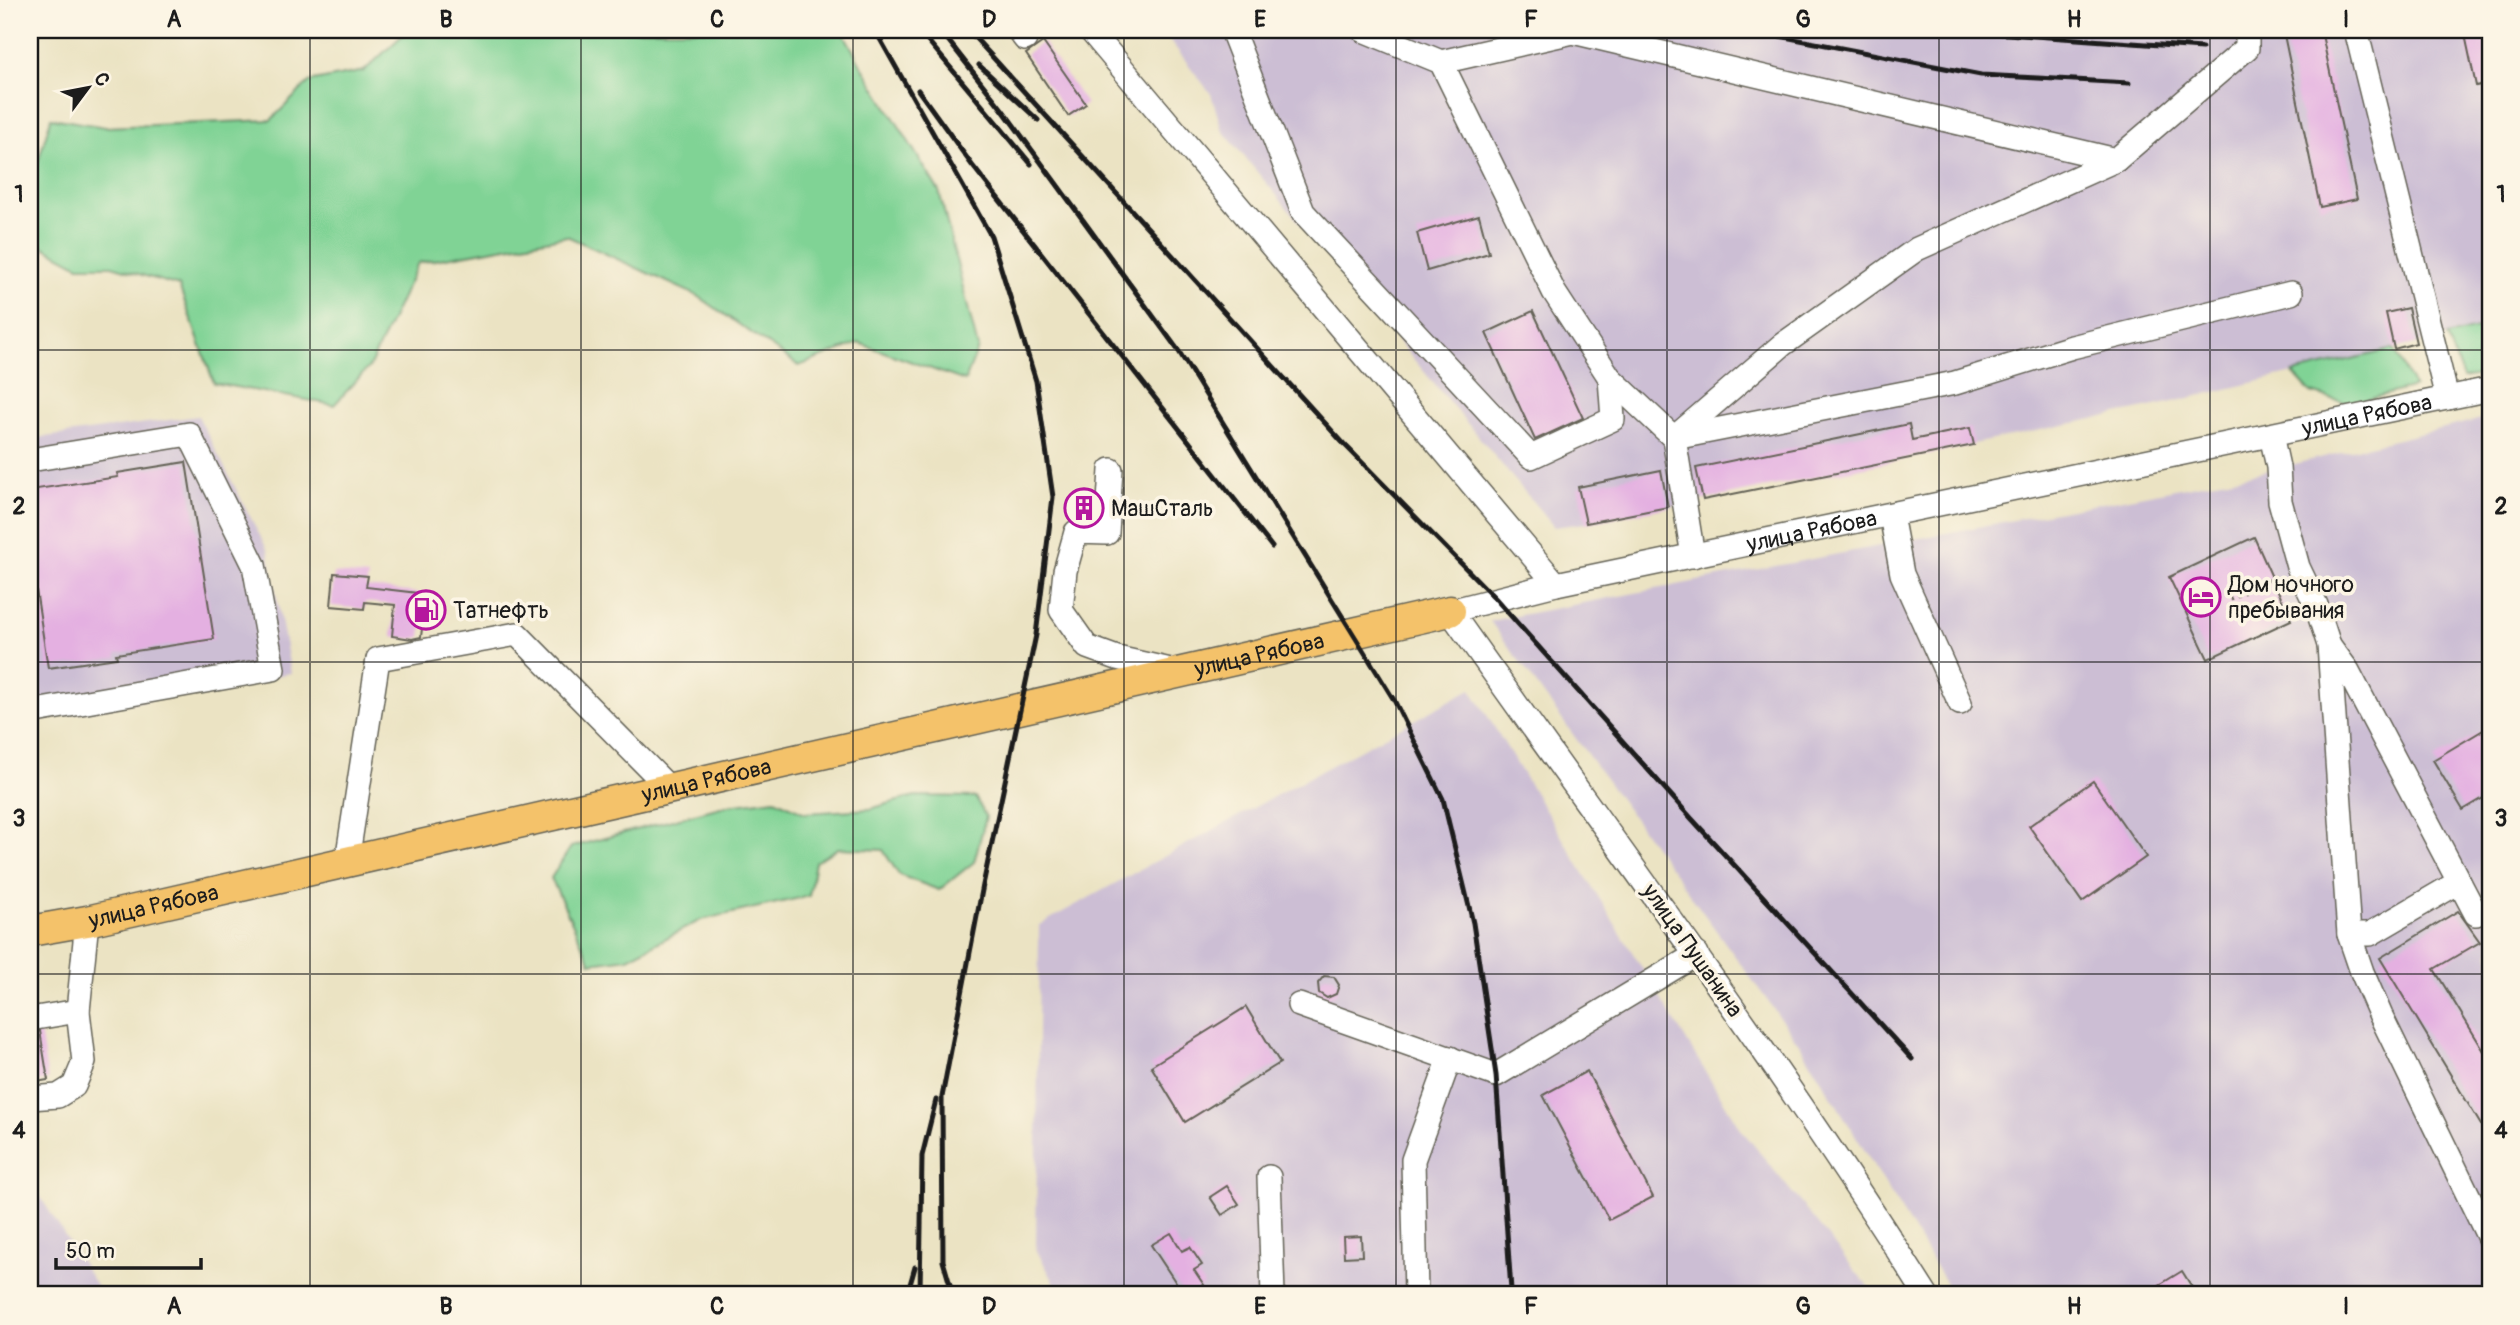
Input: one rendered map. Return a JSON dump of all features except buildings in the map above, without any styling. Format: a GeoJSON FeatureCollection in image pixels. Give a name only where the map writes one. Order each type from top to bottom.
{"type":"FeatureCollection","features":[{"type":"Feature","properties":{"kind":"main road","name":"улица Рябова"},"geometry":{"type":"LineString","coordinates":[[30,931],[87,921],[1450,611]]}},
{"type":"Feature","properties":{"kind":"street"},"geometry":{"type":"LineString","coordinates":[[1090,30],[1556,584]]}},
{"type":"Feature","properties":{"kind":"street"},"geometry":{"type":"LineString","coordinates":[[1232,30],[1303,212],[1531,457],[1613,419],[1610,378]]}},
{"type":"Feature","properties":{"kind":"street"},"geometry":{"type":"LineString","coordinates":[[1363,30],[1441,62],[1573,31],[2116,160]]}},
{"type":"Feature","properties":{"kind":"street"},"geometry":{"type":"LineString","coordinates":[[1674,438],[1782,345],[1917,249],[2116,160],[2247,48],[2247,30]]}},
{"type":"Feature","properties":{"kind":"street"},"geometry":{"type":"LineString","coordinates":[[2357,30],[2447,398]]}},
{"type":"Feature","properties":{"kind":"street"},"geometry":{"type":"LineString","coordinates":[[1441,62],[1554,292],[1610,378],[1674,438],[1693,556]]}},
{"type":"Feature","properties":{"kind":"street"},"geometry":{"type":"LineString","coordinates":[[1674,438],[1955,383],[2072,347],[2291,293]]}},
{"type":"Feature","properties":{"kind":"street","name":"улица Рябова"},"geometry":{"type":"LineString","coordinates":[[1450,611],[1556,584],[2490,389]]}},
{"type":"Feature","properties":{"kind":"street"},"geometry":{"type":"LineString","coordinates":[[30,460],[189,434],[254,565],[273,669],[30,712]]}},
{"type":"Feature","properties":{"kind":"street"},"geometry":{"type":"LineString","coordinates":[[2272,435],[2278,467],[2280,501],[2298,567],[2316,605],[2329,645],[2349,934],[2381,1016],[2490,1240]]}},
{"type":"Feature","properties":{"kind":"street"},"geometry":{"type":"LineString","coordinates":[[1111,470],[1107,533],[1076,532],[1065,571],[1061,610],[1087,647],[1117,658],[1181,673]]}},
{"type":"Feature","properties":{"kind":"street"},"geometry":{"type":"LineString","coordinates":[[1891,514],[1902,573],[1961,703]]}},
{"type":"Feature","properties":{"kind":"street","name":"улица Пушанина"},"geometry":{"type":"LineString","coordinates":[[1450,611],[1697,954],[1926,1295]]}},
{"type":"Feature","properties":{"kind":"street"},"geometry":{"type":"LineString","coordinates":[[347,861],[378,659],[517,634],[670,789]]}},
{"type":"Feature","properties":{"kind":"street"},"geometry":{"type":"LineString","coordinates":[[2329,645],[2348,671],[2476,914]]}},
{"type":"Feature","properties":{"kind":"street"},"geometry":{"type":"LineString","coordinates":[[2349,934],[2370,934],[2459,882]]}},
{"type":"Feature","properties":{"kind":"street"},"geometry":{"type":"LineString","coordinates":[[30,1098],[58,1096],[74,1086],[85,1062],[78,1011],[87,921]]}},
{"type":"Feature","properties":{"kind":"street"},"geometry":{"type":"LineString","coordinates":[[1299,1005],[1496,1075],[1697,954]]}},
{"type":"Feature","properties":{"kind":"street"},"geometry":{"type":"LineString","coordinates":[[30,1019],[78,1011]]}},
{"type":"Feature","properties":{"kind":"street"},"geometry":{"type":"LineString","coordinates":[[1416,1295],[1413,1160],[1450,1058]]}},
{"type":"Feature","properties":{"kind":"street"},"geometry":{"type":"LineString","coordinates":[[1269,1177],[1273,1295]]}},
{"type":"Feature","properties":{"kind":"path"},"geometry":{"type":"LineString","coordinates":[[2230,599],[2298,567]]}},
{"type":"Feature","properties":{"kind":"shaded area"},"geometry":{"type":"Polygon","coordinates":[[[1162,30],[2490,30],[2490,326],[2160,405],[1685,504],[1554,527],[1222,130],[1211,94],[1162,30]]]}},
{"type":"Feature","properties":{"kind":"shaded area"},"geometry":{"type":"Polygon","coordinates":[[[198,416],[268,551],[291,673],[30,722],[30,439],[198,416]]]}},
{"type":"Feature","properties":{"kind":"shaded area"},"geometry":{"type":"Polygon","coordinates":[[[2490,417],[2490,1295],[1953,1295],[1802,1048],[1490,621],[2248,475],[2490,417]]]}},
{"type":"Feature","properties":{"kind":"shaded area"},"geometry":{"type":"Polygon","coordinates":[[[1471,689],[1740,1128],[1875,1295],[1061,1295],[1036,1249],[1039,925],[1471,689]]]}},
{"type":"Feature","properties":{"kind":"shaded area"},"geometry":{"type":"Polygon","coordinates":[[[30,1180],[102,1295],[30,1295],[30,1180]]]}},
{"type":"Feature","properties":{"kind":"green space"},"geometry":{"type":"Polygon","coordinates":[[[408,30],[842,30],[939,191],[978,348],[965,381],[859,343],[799,366],[698,296],[567,236],[418,263],[370,366],[334,405],[214,383],[179,286],[112,266],[79,266],[36,243],[33,179],[51,118],[105,127],[271,120],[309,82],[364,71],[408,30]]]}},
{"type":"Feature","properties":{"kind":"green space"},"geometry":{"type":"Polygon","coordinates":[[[2490,326],[2490,373],[2463,378],[2447,336],[2490,326]]]}},
{"type":"Feature","properties":{"kind":"green space"},"geometry":{"type":"Polygon","coordinates":[[[2394,349],[2414,387],[2350,404],[2311,393],[2293,373],[2394,349]]]}},
{"type":"Feature","properties":{"kind":"green space"},"geometry":{"type":"Polygon","coordinates":[[[915,796],[975,797],[986,817],[974,862],[939,890],[899,875],[883,850],[838,848],[815,862],[809,896],[701,920],[628,958],[591,963],[551,878],[571,847],[728,805],[775,799],[805,813],[870,809],[915,796]]]}},
{"type":"Feature","properties":{"kind":"railway"},"geometry":{"type":"LineString","coordinates":[[875,30],[991,236],[1036,381],[1053,497],[1036,635],[942,1097],[943,1261],[953,1295]]}},
{"type":"Feature","properties":{"kind":"railway"},"geometry":{"type":"LineString","coordinates":[[919,30],[1031,164]]}},
{"type":"Feature","properties":{"kind":"railway"},"geometry":{"type":"LineString","coordinates":[[940,30],[1002,109],[1178,350],[1394,700],[1443,799],[1473,923],[1496,1075],[1511,1290]]}},
{"type":"Feature","properties":{"kind":"railway"},"geometry":{"type":"LineString","coordinates":[[968,30],[1344,444],[1495,598],[1692,819],[1912,1059]]}},
{"type":"Feature","properties":{"kind":"railway"},"geometry":{"type":"LineString","coordinates":[[1748,30],[1981,75],[2129,83]]}},
{"type":"Feature","properties":{"kind":"railway"},"geometry":{"type":"LineString","coordinates":[[1949,30],[2202,48]]}},
{"type":"Feature","properties":{"kind":"railway"},"geometry":{"type":"LineString","coordinates":[[979,65],[1038,120]]}},
{"type":"Feature","properties":{"kind":"railway"},"geometry":{"type":"LineString","coordinates":[[918,90],[972,165],[1272,547]]}},
{"type":"Feature","properties":{"kind":"railway"},"geometry":{"type":"LineString","coordinates":[[920,1295],[922,1156],[936,1100]]}},
{"type":"Feature","properties":{"kind":"railway"},"geometry":{"type":"LineString","coordinates":[[907,1295],[915,1267]]}},
{"type":"Feature","properties":{"kind":"place","name":"МашСталь"},"geometry":{"type":"Point","coordinates":[1084,508]}},
{"type":"Feature","properties":{"kind":"place","name":"Дом ночного пребывания"},"geometry":{"type":"Point","coordinates":[2201,597]}},
{"type":"Feature","properties":{"kind":"place","name":"Татнефть"},"geometry":{"type":"Point","coordinates":[426,610]}}]}
